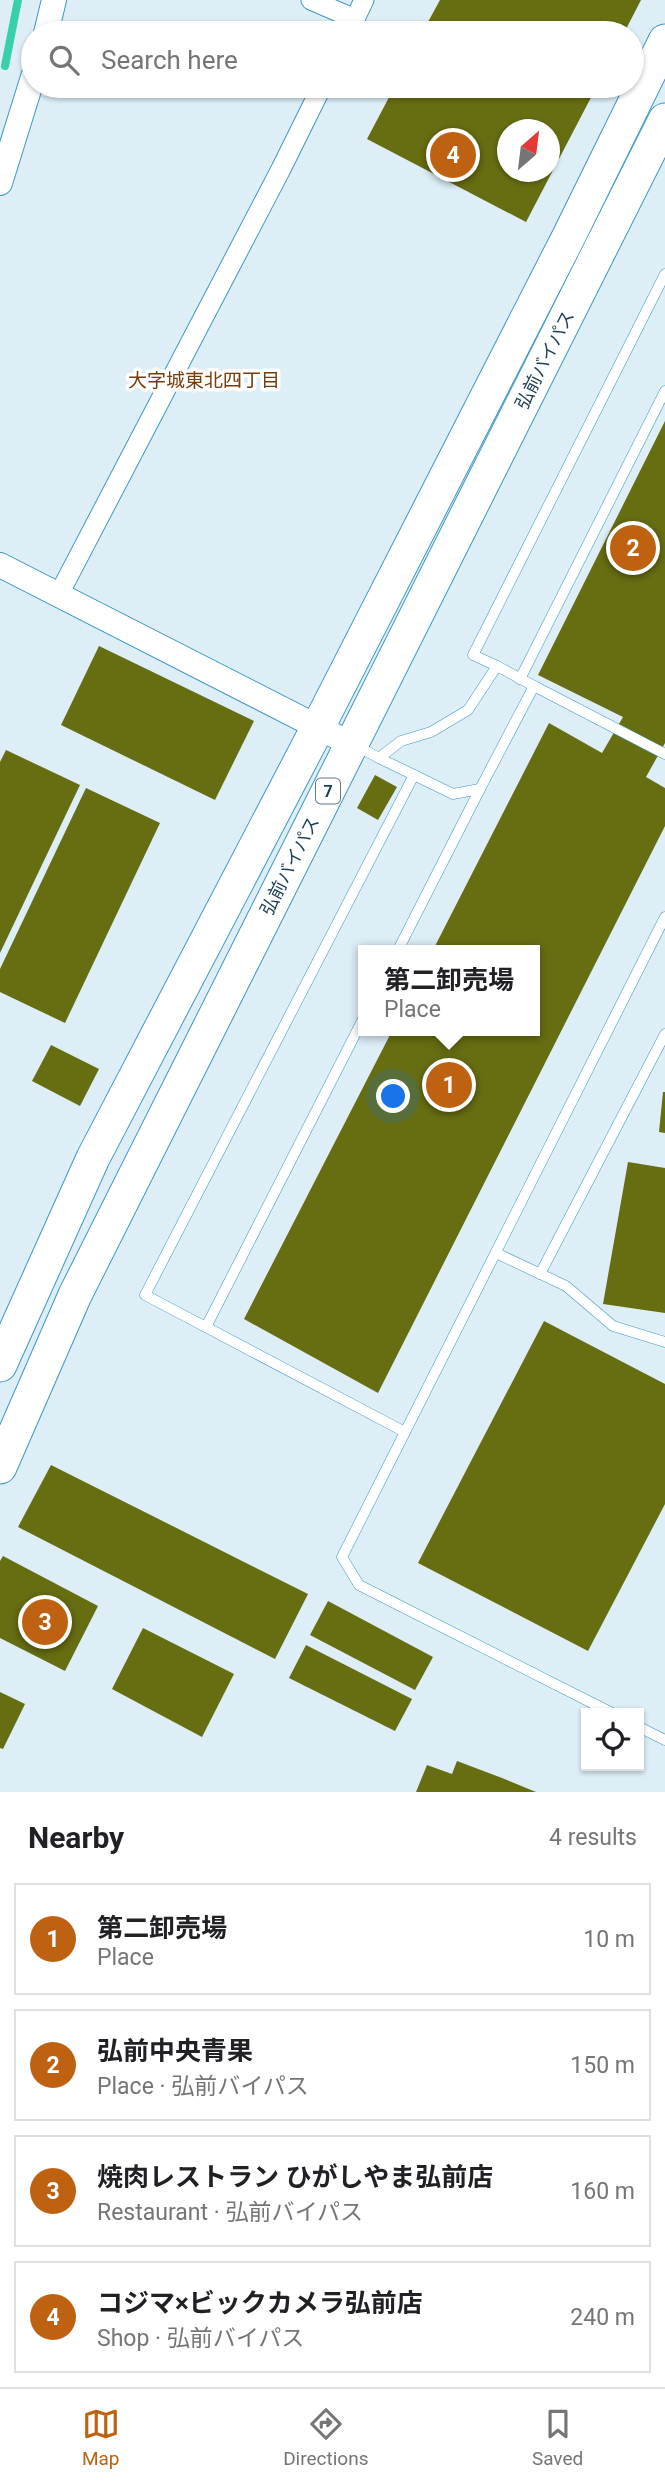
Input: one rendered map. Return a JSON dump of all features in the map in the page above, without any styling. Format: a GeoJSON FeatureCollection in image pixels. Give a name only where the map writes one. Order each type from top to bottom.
{"type":"FeatureCollection","features":[{"type":"Feature","properties":{"kind":"highway","name":"弘前バイパス"},"geometry":{"type":"LineString","coordinates":[[644,84],[665,41]]}},
{"type":"Feature","properties":{"kind":"highway","name":"弘前バイパス"},"geometry":{"type":"LineString","coordinates":[[0,1366],[93,1158],[318,727],[637,98]]}},
{"type":"Feature","properties":{"kind":"highway","name":"弘前バイパス"},"geometry":{"type":"LineString","coordinates":[[0,1466],[75,1294],[365,751],[665,120]]}},
{"type":"Feature","properties":{"kind":"street"},"geometry":{"type":"LineString","coordinates":[[49,21],[54,0]]}},
{"type":"Feature","properties":{"kind":"street"},"geometry":{"type":"LineString","coordinates":[[310,0],[343,21]]}},
{"type":"Feature","properties":{"kind":"street"},"geometry":{"type":"LineString","coordinates":[[354,21],[364,0]]}},
{"type":"Feature","properties":{"kind":"street"},"geometry":{"type":"LineString","coordinates":[[0,183],[26,98]]}},
{"type":"Feature","properties":{"kind":"street"},"geometry":{"type":"LineString","coordinates":[[60,594],[316,98]]}},
{"type":"Feature","properties":{"kind":"street"},"geometry":{"type":"LineString","coordinates":[[0,565],[365,751]]}},
{"type":"Feature","properties":{"kind":"lane"},"geometry":{"type":"LineString","coordinates":[[665,274],[473,655],[665,754]]}},
{"type":"Feature","properties":{"kind":"lane"},"geometry":{"type":"LineString","coordinates":[[520,679],[665,391]]}},
{"type":"Feature","properties":{"kind":"lane"},"geometry":{"type":"LineString","coordinates":[[365,751],[431,732],[468,710],[496,666]]}},
{"type":"Feature","properties":{"kind":"lane"},"geometry":{"type":"LineString","coordinates":[[401,945],[534,686]]}},
{"type":"Feature","properties":{"kind":"lane"},"geometry":{"type":"LineString","coordinates":[[365,751],[453,794],[480,789]]}},
{"type":"Feature","properties":{"kind":"lane"},"geometry":{"type":"LineString","coordinates":[[405,1432],[145,1295],[414,775]]}},
{"type":"Feature","properties":{"kind":"lane"},"geometry":{"type":"LineString","coordinates":[[602,1708],[359,1585],[342,1557],[665,917]]}},
{"type":"Feature","properties":{"kind":"lane"},"geometry":{"type":"LineString","coordinates":[[206,1327],[358,1029]]}},
{"type":"Feature","properties":{"kind":"lane"},"geometry":{"type":"LineString","coordinates":[[540,1274],[665,1034]]}},
{"type":"Feature","properties":{"kind":"lane"},"geometry":{"type":"LineString","coordinates":[[496,1253],[566,1286],[613,1326],[665,1342]]}},
{"type":"Feature","properties":{"kind":"lane"},"geometry":{"type":"LineString","coordinates":[[644,1729],[665,1739]]}},
{"type":"Feature","properties":{"kind":"building"},"geometry":{"type":"Polygon","coordinates":[[[440,0],[641,0],[630,21],[429,21],[440,0]]]}},
{"type":"Feature","properties":{"kind":"building"},"geometry":{"type":"Polygon","coordinates":[[[389,98],[591,98],[560,157],[560,119],[497,119],[497,182],[547,182],[526,222],[367,139],[389,98]]]}},
{"type":"Feature","properties":{"kind":"building"},"geometry":{"type":"Polygon","coordinates":[[[665,421],[665,743],[646,777],[665,788],[665,826],[378,1393],[244,1319],[389,1036],[540,1036],[540,945],[436,945],[549,723],[602,753],[623,717],[538,675],[665,421]]]}},
{"type":"Feature","properties":{"kind":"building"},"geometry":{"type":"Polygon","coordinates":[[[99,646],[254,721],[215,800],[61,725],[99,646]]]}},
{"type":"Feature","properties":{"kind":"building"},"geometry":{"type":"Polygon","coordinates":[[[6,750],[80,785],[0,953],[0,762],[6,750]]]}},
{"type":"Feature","properties":{"kind":"building"},"geometry":{"type":"Polygon","coordinates":[[[375,775],[397,787],[378,820],[357,808],[375,775]]]}},
{"type":"Feature","properties":{"kind":"building"},"geometry":{"type":"Polygon","coordinates":[[[86,788],[160,823],[65,1023],[0,992],[0,969],[86,788]]]}},
{"type":"Feature","properties":{"kind":"building"},"geometry":{"type":"Polygon","coordinates":[[[51,1045],[99,1069],[80,1106],[32,1081],[51,1045]]]}},
{"type":"Feature","properties":{"kind":"building"},"geometry":{"type":"Polygon","coordinates":[[[665,1092],[665,1133],[659,1132],[665,1092]]]}},
{"type":"Feature","properties":{"kind":"building"},"geometry":{"type":"Polygon","coordinates":[[[628,1162],[665,1168],[665,1313],[603,1304],[628,1162]]]}},
{"type":"Feature","properties":{"kind":"building"},"geometry":{"type":"Polygon","coordinates":[[[544,1321],[665,1384],[665,1504],[588,1651],[418,1563],[544,1321]]]}},
{"type":"Feature","properties":{"kind":"building"},"geometry":{"type":"Polygon","coordinates":[[[51,1465],[308,1594],[275,1659],[18,1527],[51,1465]]]}},
{"type":"Feature","properties":{"kind":"building"},"geometry":{"type":"Polygon","coordinates":[[[3,1556],[98,1606],[65,1671],[0,1638],[0,1561],[3,1556]]]}},
{"type":"Feature","properties":{"kind":"building"},"geometry":{"type":"Polygon","coordinates":[[[328,1601],[433,1657],[415,1690],[310,1635],[328,1601]]]}},
{"type":"Feature","properties":{"kind":"building"},"geometry":{"type":"Polygon","coordinates":[[[143,1628],[234,1674],[202,1737],[112,1689],[143,1628]]]}},
{"type":"Feature","properties":{"kind":"building"},"geometry":{"type":"Polygon","coordinates":[[[306,1645],[412,1699],[395,1731],[289,1678],[306,1645]]]}},
{"type":"Feature","properties":{"kind":"building"},"geometry":{"type":"Polygon","coordinates":[[[0,1692],[25,1704],[3,1749],[0,1748],[0,1692]]]}},
{"type":"Feature","properties":{"kind":"building"},"geometry":{"type":"Polygon","coordinates":[[[457,1761],[536,1792],[416,1792],[427,1765],[452,1774],[457,1761]]]}},
{"type":"Feature","properties":{"kind":"waterway"},"geometry":{"type":"LineString","coordinates":[[5,66],[18,0]]}},
{"type":"Feature","properties":{"kind":"place","name":"コジマ×ビックカメラ弘前店"},"geometry":{"type":"Point","coordinates":[453,155]}},
{"type":"Feature","properties":{"kind":"place","name":"弘前中央青果"},"geometry":{"type":"Point","coordinates":[633,548]}},
{"type":"Feature","properties":{"kind":"place","name":"第二卸売場"},"geometry":{"type":"Point","coordinates":[449,1085]}},
{"type":"Feature","properties":{"kind":"place","name":"焼肉レストラン ひがしやま弘前店"},"geometry":{"type":"Point","coordinates":[45,1622]}},
{"type":"Feature","properties":{"kind":"district","name":"大字城東北四丁目"},"geometry":{"type":"Point","coordinates":[204,380]}}]}
